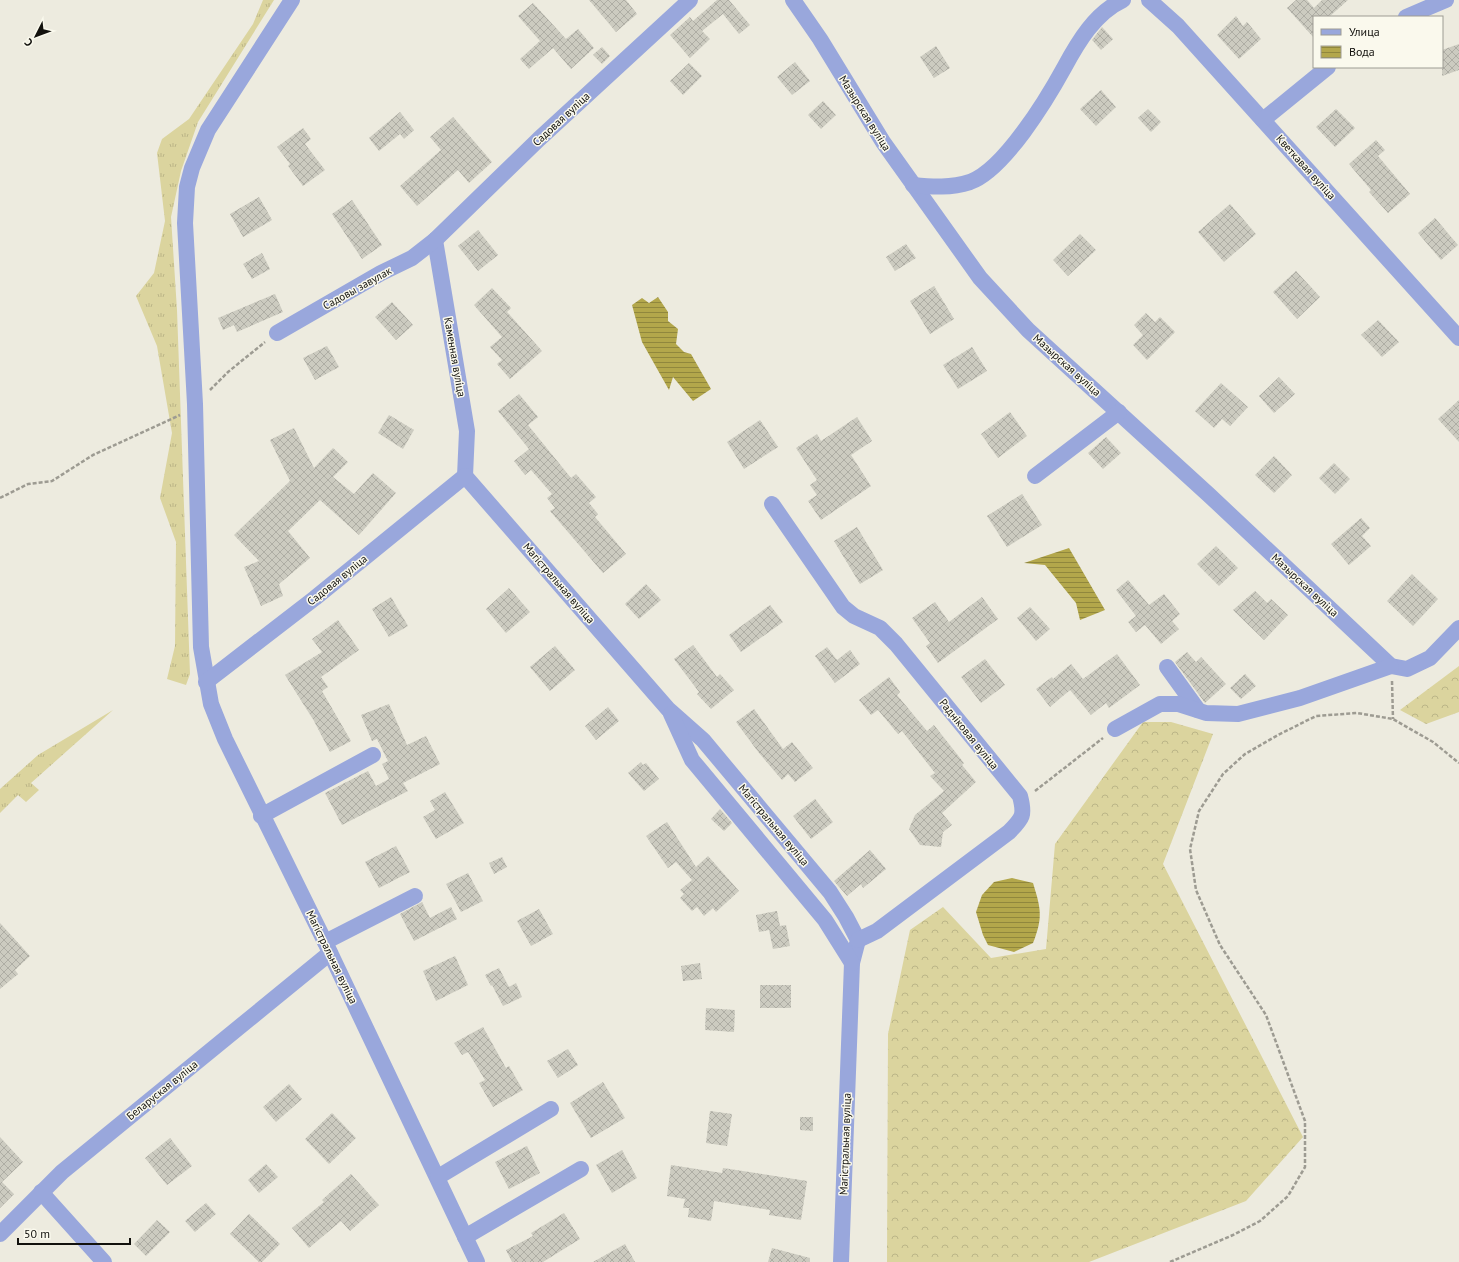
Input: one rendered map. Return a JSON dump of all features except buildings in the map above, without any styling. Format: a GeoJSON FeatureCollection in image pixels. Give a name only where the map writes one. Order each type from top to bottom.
{"type":"FeatureCollection","features":[{"type":"Feature","properties":{"kind":"street","name":"Магістральная вуліца"},"geometry":{"type":"LineString","coordinates":[[292,0],[208,130],[192,168],[187,187],[185,223],[194,404],[201,647],[206,682],[211,704],[225,739],[328,948],[438,1177],[477,1262]]}},
{"type":"Feature","properties":{"kind":"street","name":"Садовая вуліца"},"geometry":{"type":"LineString","coordinates":[[435,240],[539,139],[690,0]]}},
{"type":"Feature","properties":{"kind":"street","name":"Мазырская вуліца"},"geometry":{"type":"LineString","coordinates":[[793,0],[820,39],[883,142],[980,278],[1028,330],[1399,668]]}},
{"type":"Feature","properties":{"kind":"street"},"geometry":{"type":"LineString","coordinates":[[913,185],[946,187],[972,181],[998,163],[1032,122],[1091,25],[1114,4],[1123,0]]}},
{"type":"Feature","properties":{"kind":"street","name":"Кветкавая вуліца"},"geometry":{"type":"LineString","coordinates":[[1149,0],[1178,26],[1459,338]]}},
{"type":"Feature","properties":{"kind":"street"},"geometry":{"type":"LineString","coordinates":[[1408,16],[1446,0]]}},
{"type":"Feature","properties":{"kind":"street"},"geometry":{"type":"LineString","coordinates":[[1264,120],[1327,68]]}},
{"type":"Feature","properties":{"kind":"street","name":"Садовы завулак"},"geometry":{"type":"LineString","coordinates":[[277,333],[381,273],[412,258],[435,240]]}},
{"type":"Feature","properties":{"kind":"street","name":"Каменная вуліца"},"geometry":{"type":"LineString","coordinates":[[435,240],[467,431],[465,476]]}},
{"type":"Feature","properties":{"kind":"street"},"geometry":{"type":"LineString","coordinates":[[1035,476],[1119,412]]}},
{"type":"Feature","properties":{"kind":"street","name":"Магістральная вуліца"},"geometry":{"type":"LineString","coordinates":[[465,476],[668,709],[703,740],[824,886],[846,917],[858,940],[852,963],[841,1262]]}},
{"type":"Feature","properties":{"kind":"street","name":"Садовая вуліца"},"geometry":{"type":"LineString","coordinates":[[206,682],[315,598],[465,476]]}},
{"type":"Feature","properties":{"kind":"street","name":"Радніковая вуліца"},"geometry":{"type":"LineString","coordinates":[[772,504],[843,607],[854,616],[880,628],[896,644],[1020,796],[1021,802]]}},
{"type":"Feature","properties":{"kind":"street"},"geometry":{"type":"LineString","coordinates":[[1115,729],[1141,713],[1160,704],[1178,704],[1206,713],[1238,714],[1300,698],[1430,658],[1459,628]]}},
{"type":"Feature","properties":{"kind":"street"},"geometry":{"type":"LineString","coordinates":[[1167,667],[1198,710]]}},
{"type":"Feature","properties":{"kind":"street"},"geometry":{"type":"LineString","coordinates":[[668,709],[692,760],[825,920],[852,963]]}},
{"type":"Feature","properties":{"kind":"street"},"geometry":{"type":"LineString","coordinates":[[262,816],[373,755]]}},
{"type":"Feature","properties":{"kind":"street"},"geometry":{"type":"LineString","coordinates":[[858,940],[877,931],[1009,832],[1022,819],[1024,810],[1021,802]]}},
{"type":"Feature","properties":{"kind":"street","name":"Беларуская вуліца"},"geometry":{"type":"LineString","coordinates":[[0,1234],[62,1172],[328,948],[415,896]]}},
{"type":"Feature","properties":{"kind":"street"},"geometry":{"type":"LineString","coordinates":[[438,1177],[551,1109]]}},
{"type":"Feature","properties":{"kind":"street"},"geometry":{"type":"LineString","coordinates":[[465,1237],[581,1169]]}},
{"type":"Feature","properties":{"kind":"street"},"geometry":{"type":"LineString","coordinates":[[41,1192],[104,1262]]}},
{"type":"Feature","properties":{"kind":"path"},"geometry":{"type":"LineString","coordinates":[[0,498],[28,484],[52,481],[93,455],[178,416],[194,404],[228,372],[277,333]]}},
{"type":"Feature","properties":{"kind":"path"},"geometry":{"type":"LineString","coordinates":[[1393,719],[1399,668]]}},
{"type":"Feature","properties":{"kind":"path"},"geometry":{"type":"LineString","coordinates":[[1170,1262],[1233,1235],[1260,1221],[1288,1196],[1305,1167],[1304,1121],[1266,1015],[1220,945],[1196,890],[1190,849],[1199,811],[1223,774],[1245,754],[1316,716],[1356,713],[1393,719],[1433,742],[1459,763]]}},
{"type":"Feature","properties":{"kind":"path"},"geometry":{"type":"LineString","coordinates":[[1021,802],[1115,729]]}},
{"type":"Feature","properties":{"kind":"green space"},"geometry":{"type":"Polygon","coordinates":[[[263,0],[274,0],[198,122],[181,171],[171,217],[177,310],[190,674],[186,685],[167,679],[175,646],[176,542],[160,498],[172,433],[157,346],[136,296],[154,273],[165,221],[157,153],[162,139],[189,119],[253,24],[263,0]]]}},
{"type":"Feature","properties":{"kind":"green space"},"geometry":{"type":"Polygon","coordinates":[[[1459,666],[1459,712],[1426,724],[1400,710],[1459,666]]]}},
{"type":"Feature","properties":{"kind":"green space"},"geometry":{"type":"Polygon","coordinates":[[[113,710],[31,783],[39,790],[26,802],[18,795],[0,813],[0,789],[38,755],[113,710]]]}},
{"type":"Feature","properties":{"kind":"green space"},"geometry":{"type":"Polygon","coordinates":[[[1143,722],[1171,722],[1213,734],[1163,864],[1303,1137],[1246,1201],[1089,1262],[887,1262],[888,1034],[910,930],[943,907],[991,958],[1046,949],[1055,844],[1143,722]]]}},
{"type":"Feature","properties":{"kind":"water"},"geometry":{"type":"Polygon","coordinates":[[[658,297],[668,312],[668,321],[678,329],[676,344],[684,352],[691,354],[711,389],[693,401],[673,377],[669,390],[642,342],[632,305],[642,298],[649,303],[658,297]]]}},
{"type":"Feature","properties":{"kind":"water"},"geometry":{"type":"Polygon","coordinates":[[[1069,548],[1105,610],[1080,620],[1076,603],[1045,565],[1024,563],[1069,548]]]}},
{"type":"Feature","properties":{"kind":"water"},"geometry":{"type":"Polygon","coordinates":[[[1012,878],[1033,883],[1040,913],[1040,919],[1033,943],[1014,952],[988,945],[983,935],[976,912],[982,895],[994,882],[1012,878]]]}}]}
